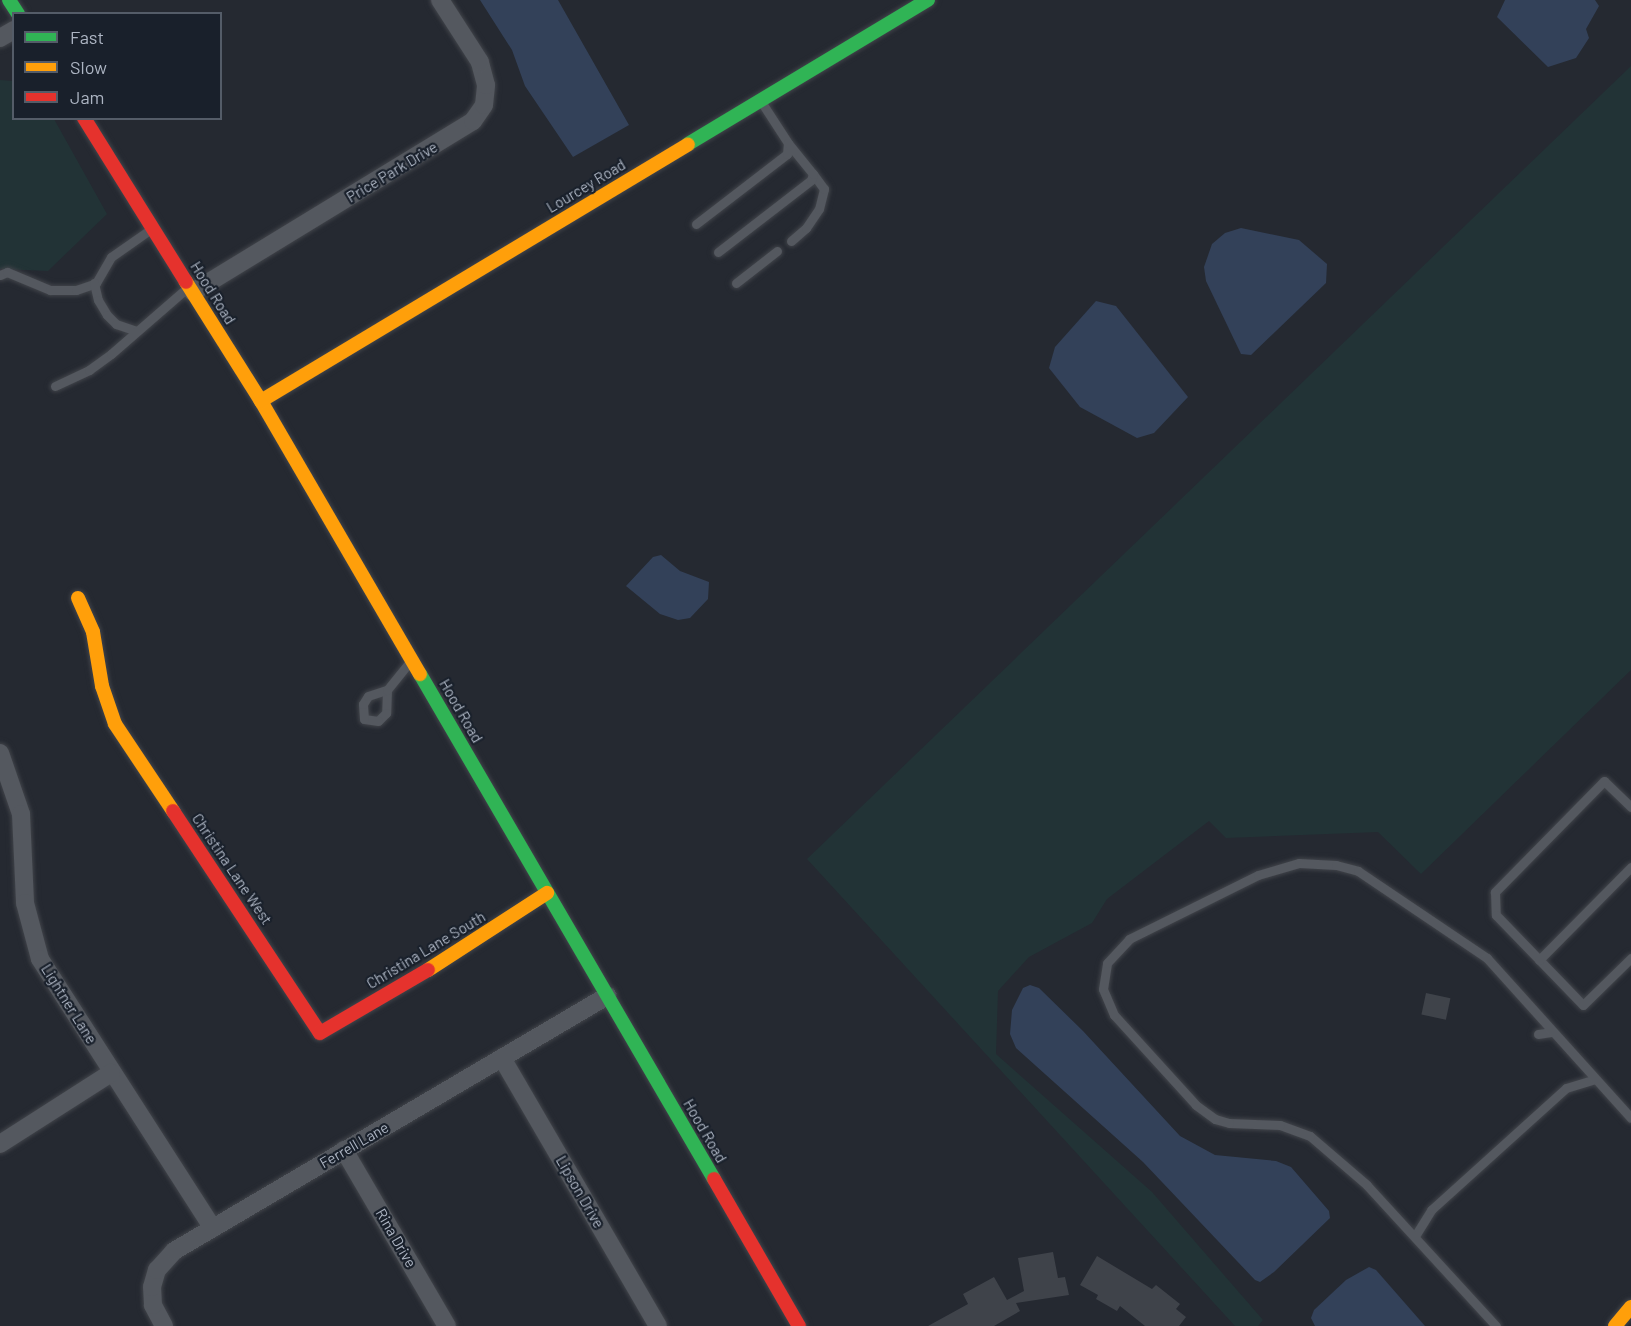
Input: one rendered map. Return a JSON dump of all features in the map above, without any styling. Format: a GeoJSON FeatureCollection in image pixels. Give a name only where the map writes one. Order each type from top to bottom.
{"type":"FeatureCollection","features":[{"type":"Feature","properties":{"kind":"street","name":"Price Park Drive"},"geometry":{"type":"LineString","coordinates":[[191,289],[473,121],[484,105],[486,85],[480,62],[440,0]]}},
{"type":"Feature","properties":{"kind":"street","name":"Lourcey Road"},"geometry":{"type":"LineString","coordinates":[[261,401],[928,0]]}},
{"type":"Feature","properties":{"kind":"street","name":"Hood Road"},"geometry":{"type":"LineString","coordinates":[[85,120],[261,401],[799,1326]]}},
{"type":"Feature","properties":{"kind":"street","name":"Christina Lane West"},"geometry":{"type":"LineString","coordinates":[[78,598],[93,632],[102,686],[115,724],[320,1033]]}},
{"type":"Feature","properties":{"kind":"street","name":"Lightner Lane"},"geometry":{"type":"LineString","coordinates":[[0,753],[21,814],[24,896],[33,938],[50,978],[213,1228]]}},
{"type":"Feature","properties":{"kind":"street","name":"Christina Lane South"},"geometry":{"type":"LineString","coordinates":[[320,1033],[479,940],[547,893]]}},
{"type":"Feature","properties":{"kind":"street","name":"Ferrell Lane"},"geometry":{"type":"LineString","coordinates":[[164,1326],[153,1305],[152,1287],[157,1270],[174,1251],[607,996]]}},
{"type":"Feature","properties":{"kind":"street","name":"Lipson Drive"},"geometry":{"type":"LineString","coordinates":[[502,1058],[658,1326]]}},
{"type":"Feature","properties":{"kind":"street"},"geometry":{"type":"LineString","coordinates":[[0,1144],[111,1073]]}},
{"type":"Feature","properties":{"kind":"street","name":"Rina Drive"},"geometry":{"type":"LineString","coordinates":[[344,1150],[447,1326]]}},
{"type":"Feature","properties":{"kind":"street"},"geometry":{"type":"LineString","coordinates":[[1615,1326],[1631,1307]]}},
{"type":"Feature","properties":{"kind":"lane"},"geometry":{"type":"LineString","coordinates":[[760,101],[788,143],[824,189],[819,209],[806,228],[791,241]]}},
{"type":"Feature","properties":{"kind":"lane"},"geometry":{"type":"LineString","coordinates":[[696,224],[787,154],[788,143]]}},
{"type":"Feature","properties":{"kind":"lane"},"geometry":{"type":"LineString","coordinates":[[718,252],[811,180],[813,174]]}},
{"type":"Feature","properties":{"kind":"lane"},"geometry":{"type":"LineString","coordinates":[[0,275],[7,272],[50,290],[76,290],[94,283],[111,257],[153,227]]}},
{"type":"Feature","properties":{"kind":"lane"},"geometry":{"type":"LineString","coordinates":[[736,283],[777,251]]}},
{"type":"Feature","properties":{"kind":"lane"},"geometry":{"type":"LineString","coordinates":[[94,283],[98,300],[107,315],[116,324],[136,331]]}},
{"type":"Feature","properties":{"kind":"lane"},"geometry":{"type":"LineString","coordinates":[[55,386],[88,370],[191,289]]}},
{"type":"Feature","properties":{"kind":"lane"},"geometry":{"type":"LineString","coordinates":[[387,690],[412,660]]}},
{"type":"Feature","properties":{"kind":"lane"},"geometry":{"type":"LineString","coordinates":[[1631,807],[1604,781],[1495,892],[1496,915],[1583,1005],[1631,958]]}},
{"type":"Feature","properties":{"kind":"lane"},"geometry":{"type":"LineString","coordinates":[[1497,1326],[1367,1185],[1310,1136],[1295,1128],[1229,1123],[1205,1113],[1107,1003],[1104,975],[1112,956],[1129,939],[1258,875],[1299,863],[1336,865],[1358,871],[1487,958],[1631,1118]]}},
{"type":"Feature","properties":{"kind":"lane"},"geometry":{"type":"LineString","coordinates":[[1539,960],[1631,867]]}},
{"type":"Feature","properties":{"kind":"lane"},"geometry":{"type":"LineString","coordinates":[[1538,1034],[1553,1032]]}},
{"type":"Feature","properties":{"kind":"lane"},"geometry":{"type":"LineString","coordinates":[[1415,1236],[1431,1210],[1566,1088],[1595,1079]]}},
{"type":"Feature","properties":{"kind":"shaded area"},"geometry":{"type":"Polygon","coordinates":[[[1631,66],[1631,670],[1421,874],[1378,832],[1226,838],[1209,821],[1107,899],[1092,923],[1029,957],[998,991],[996,1054],[1152,1192],[1263,1320],[1258,1326],[1235,1326],[807,859],[1631,66]]]}},
{"type":"Feature","properties":{"kind":"shaded area"},"geometry":{"type":"Polygon","coordinates":[[[0,80],[12,81],[12,120],[55,120],[107,214],[48,271],[0,269],[0,80]]]}},
{"type":"Feature","properties":{"kind":"water"},"geometry":{"type":"Polygon","coordinates":[[[480,0],[558,0],[629,125],[573,157],[525,86],[512,50],[480,0]]]}},
{"type":"Feature","properties":{"kind":"water"},"geometry":{"type":"Polygon","coordinates":[[[1505,0],[1595,0],[1599,6],[1586,29],[1589,38],[1576,58],[1548,67],[1497,17],[1505,0]]]}},
{"type":"Feature","properties":{"kind":"water"},"geometry":{"type":"Polygon","coordinates":[[[1241,228],[1299,240],[1327,264],[1326,283],[1251,355],[1241,354],[1206,281],[1204,267],[1212,244],[1225,233],[1241,228]]]}},
{"type":"Feature","properties":{"kind":"water"},"geometry":{"type":"Polygon","coordinates":[[[1096,301],[1116,306],[1188,397],[1154,433],[1137,438],[1080,407],[1049,368],[1055,347],[1096,301]]]}},
{"type":"Feature","properties":{"kind":"water"},"geometry":{"type":"Polygon","coordinates":[[[661,555],[680,571],[709,582],[708,599],[690,618],[678,620],[660,614],[626,586],[653,557],[661,555]]]}},
{"type":"Feature","properties":{"kind":"water"},"geometry":{"type":"Polygon","coordinates":[[[1030,985],[1039,988],[1083,1031],[1180,1136],[1215,1155],[1276,1161],[1291,1167],[1329,1211],[1330,1218],[1274,1272],[1260,1282],[1255,1280],[1143,1162],[1016,1048],[1010,1034],[1012,1010],[1023,988],[1030,985]]]}},
{"type":"Feature","properties":{"kind":"water"},"geometry":{"type":"Polygon","coordinates":[[[1369,1267],[1376,1270],[1425,1326],[1315,1326],[1311,1318],[1314,1310],[1346,1280],[1369,1267]]]}},
{"type":"Feature","properties":{"kind":"building"},"geometry":{"type":"Polygon","coordinates":[[[1426,993],[1450,998],[1446,1020],[1421,1015],[1426,993]]]}},
{"type":"Feature","properties":{"kind":"building"},"geometry":{"type":"Polygon","coordinates":[[[1053,1252],[1058,1278],[1065,1277],[1069,1295],[1016,1303],[1020,1311],[994,1326],[928,1326],[968,1304],[963,1294],[994,1277],[1007,1300],[1024,1291],[1018,1258],[1053,1252]]]}},
{"type":"Feature","properties":{"kind":"building"},"geometry":{"type":"Polygon","coordinates":[[[1097,1256],[1152,1289],[1156,1285],[1180,1304],[1176,1309],[1186,1317],[1179,1326],[1145,1326],[1120,1306],[1117,1311],[1096,1299],[1098,1295],[1080,1285],[1097,1256]]]}},
{"type":"Feature","properties":{"kind":"traffic: fast"},"geometry":{"type":"LineString","coordinates":[[9,0],[17,12]]}},
{"type":"Feature","properties":{"kind":"traffic: fast"},"geometry":{"type":"LineString","coordinates":[[688,144],[928,0]]}},
{"type":"Feature","properties":{"kind":"traffic: fast"},"geometry":{"type":"LineString","coordinates":[[420,674],[714,1179]]}},
{"type":"Feature","properties":{"kind":"traffic: slow"},"geometry":{"type":"LineString","coordinates":[[261,401],[688,144]]}},
{"type":"Feature","properties":{"kind":"traffic: slow"},"geometry":{"type":"LineString","coordinates":[[186,282],[261,401],[420,674]]}},
{"type":"Feature","properties":{"kind":"traffic: slow"},"geometry":{"type":"LineString","coordinates":[[78,598],[93,632],[102,686],[115,724],[173,811]]}},
{"type":"Feature","properties":{"kind":"traffic: slow"},"geometry":{"type":"LineString","coordinates":[[428,970],[547,893]]}},
{"type":"Feature","properties":{"kind":"traffic: slow"},"geometry":{"type":"LineString","coordinates":[[1615,1326],[1631,1307]]}},
{"type":"Feature","properties":{"kind":"traffic: jam"},"geometry":{"type":"LineString","coordinates":[[85,120],[186,282]]}},
{"type":"Feature","properties":{"kind":"traffic: jam"},"geometry":{"type":"LineString","coordinates":[[173,811],[320,1033],[428,970]]}},
{"type":"Feature","properties":{"kind":"traffic: jam"},"geometry":{"type":"LineString","coordinates":[[714,1179],[799,1326]]}}]}
